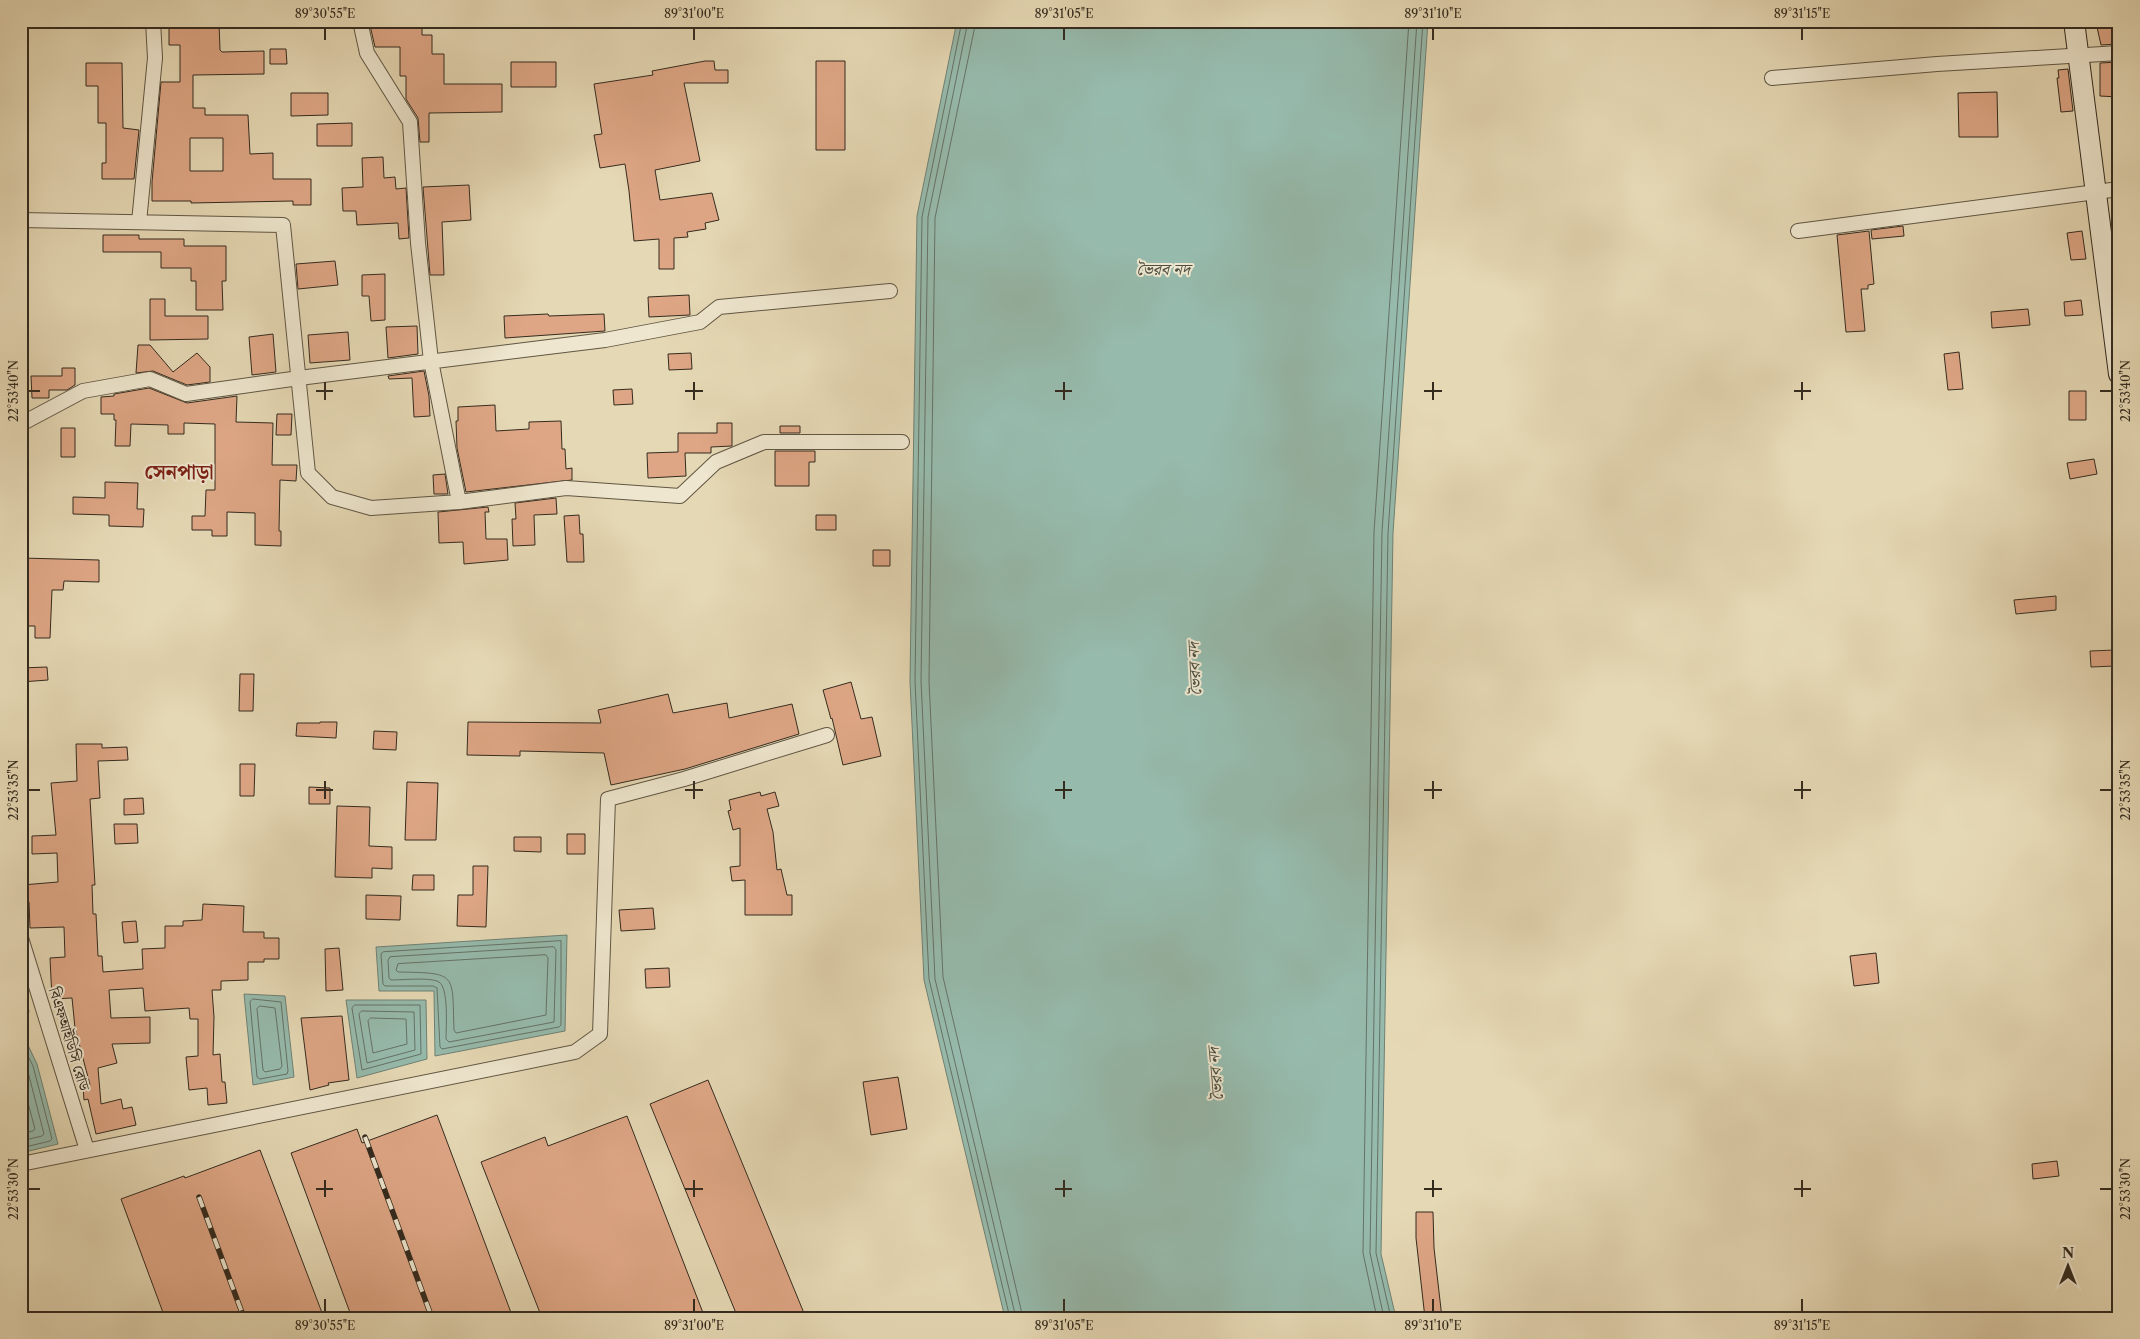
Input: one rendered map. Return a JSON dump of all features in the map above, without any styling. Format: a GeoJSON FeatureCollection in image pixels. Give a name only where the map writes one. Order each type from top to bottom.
{"type":"FeatureCollection","features":[{"type":"Feature","properties":{"kind":"main road"},"geometry":{"type":"LineString","coordinates":[[2074,21],[2119,374]]}},
{"type":"Feature","properties":{"kind":"street"},"geometry":{"type":"LineString","coordinates":[[139,222],[155,58],[153,21]]}},
{"type":"Feature","properties":{"kind":"street"},"geometry":{"type":"LineString","coordinates":[[360,21],[366,53],[410,122],[418,243],[431,361],[459,502]]}},
{"type":"Feature","properties":{"kind":"street"},"geometry":{"type":"LineString","coordinates":[[1772,78],[2119,53]]}},
{"type":"Feature","properties":{"kind":"street"},"geometry":{"type":"LineString","coordinates":[[1798,231],[2119,189]]}},
{"type":"Feature","properties":{"kind":"street"},"geometry":{"type":"LineString","coordinates":[[21,220],[283,225],[308,473],[332,497],[370,508],[459,502],[566,488],[680,496],[716,462],[764,442],[902,442]]}},
{"type":"Feature","properties":{"kind":"street"},"geometry":{"type":"LineString","coordinates":[[21,424],[83,391],[150,379],[186,394],[605,340],[700,322],[720,307],[890,292]]}},
{"type":"Feature","properties":{"kind":"street"},"geometry":{"type":"LineString","coordinates":[[21,1164],[575,1052],[600,1034],[608,799],[684,779],[827,735]]}},
{"type":"Feature","properties":{"kind":"street","name":"বিএফআইডিসি রোড"},"geometry":{"type":"LineString","coordinates":[[21,938],[87,1150]]}},
{"type":"Feature","properties":{"kind":"water","name":"ভৈরব নদ"},"geometry":{"type":"Polygon","coordinates":[[[957,21],[1428,21],[1393,533],[1381,1254],[1396,1318],[1005,1318],[924,980],[910,681],[917,216],[957,21]]]}},
{"type":"Feature","properties":{"kind":"water"},"geometry":{"type":"Polygon","coordinates":[[[567,935],[565,1031],[435,1056],[434,991],[379,991],[376,947],[567,935]]]}},
{"type":"Feature","properties":{"kind":"water"},"geometry":{"type":"Polygon","coordinates":[[[244,994],[285,996],[294,1077],[253,1085],[244,994]]]}},
{"type":"Feature","properties":{"kind":"water"},"geometry":{"type":"Polygon","coordinates":[[[346,1000],[426,1000],[427,1059],[357,1078],[346,1000]]]}},
{"type":"Feature","properties":{"kind":"water"},"geometry":{"type":"Polygon","coordinates":[[[21,1002],[29,1010],[25,1039],[37,1064],[58,1144],[21,1153],[21,1002]]]}},
{"type":"Feature","properties":{"kind":"building"},"geometry":{"type":"Polygon","coordinates":[[[369,21],[422,21],[422,35],[432,35],[432,54],[444,54],[444,84],[502,84],[502,112],[429,113],[429,142],[420,142],[418,118],[406,99],[406,76],[400,76],[400,47],[375,47],[369,21]]]}},
{"type":"Feature","properties":{"kind":"building"},"geometry":{"type":"Polygon","coordinates":[[[203,22],[219,22],[220,50],[222,52],[264,51],[264,74],[193,75],[193,108],[205,108],[205,115],[248,115],[250,154],[273,153],[273,179],[311,179],[311,205],[293,205],[293,201],[191,203],[191,201],[152,201],[161,82],[180,82],[180,45],[169,45],[169,26],[203,26],[203,22]],[[190,138],[190,171],[223,171],[223,138],[190,138]]]}},
{"type":"Feature","properties":{"kind":"building"},"geometry":{"type":"Polygon","coordinates":[[[2115,24],[2119,44],[2101,45],[2097,27],[2115,24]]]}},
{"type":"Feature","properties":{"kind":"building"},"geometry":{"type":"Polygon","coordinates":[[[270,49],[286,49],[287,64],[270,64],[270,49]]]}},
{"type":"Feature","properties":{"kind":"building"},"geometry":{"type":"Polygon","coordinates":[[[714,61],[715,70],[728,70],[728,83],[684,83],[700,161],[655,170],[660,200],[712,193],[719,220],[705,223],[706,229],[687,232],[688,237],[674,238],[674,269],[659,269],[659,239],[634,241],[625,164],[600,168],[594,135],[602,134],[594,84],[653,75],[652,71],[714,61]]]}},
{"type":"Feature","properties":{"kind":"building"},"geometry":{"type":"Polygon","coordinates":[[[816,61],[845,61],[845,150],[816,150],[816,61]]]}},
{"type":"Feature","properties":{"kind":"building"},"geometry":{"type":"Polygon","coordinates":[[[511,62],[556,62],[556,87],[511,87],[511,62]]]}},
{"type":"Feature","properties":{"kind":"building"},"geometry":{"type":"Polygon","coordinates":[[[2119,62],[2119,97],[2100,96],[2100,63],[2119,62]]]}},
{"type":"Feature","properties":{"kind":"building"},"geometry":{"type":"Polygon","coordinates":[[[86,63],[122,63],[123,128],[139,130],[134,179],[102,179],[102,163],[106,163],[106,123],[98,123],[98,86],[86,86],[86,63]]]}},
{"type":"Feature","properties":{"kind":"building"},"geometry":{"type":"Polygon","coordinates":[[[2068,69],[2073,111],[2061,112],[2057,78],[2059,78],[2058,70],[2068,69]]]}},
{"type":"Feature","properties":{"kind":"building"},"geometry":{"type":"Polygon","coordinates":[[[1997,92],[1998,137],[1959,137],[1958,93],[1997,92]]]}},
{"type":"Feature","properties":{"kind":"building"},"geometry":{"type":"Polygon","coordinates":[[[291,93],[328,93],[328,115],[291,116],[291,93]]]}},
{"type":"Feature","properties":{"kind":"building"},"geometry":{"type":"Polygon","coordinates":[[[352,123],[352,146],[317,146],[317,124],[352,123]]]}},
{"type":"Feature","properties":{"kind":"building"},"geometry":{"type":"Polygon","coordinates":[[[383,157],[384,178],[395,177],[396,189],[406,188],[409,238],[399,239],[398,223],[357,225],[356,211],[343,211],[342,188],[363,187],[362,158],[383,157]]]}},
{"type":"Feature","properties":{"kind":"building"},"geometry":{"type":"Polygon","coordinates":[[[469,185],[471,220],[442,222],[444,275],[430,275],[423,187],[469,185]]]}},
{"type":"Feature","properties":{"kind":"building"},"geometry":{"type":"Polygon","coordinates":[[[1903,226],[1904,236],[1872,239],[1871,230],[1903,226]]]}},
{"type":"Feature","properties":{"kind":"building"},"geometry":{"type":"Polygon","coordinates":[[[1869,231],[1874,284],[1868,285],[1868,289],[1861,289],[1865,331],[1846,332],[1837,235],[1869,231]]]}},
{"type":"Feature","properties":{"kind":"building"},"geometry":{"type":"Polygon","coordinates":[[[2082,231],[2086,259],[2071,260],[2067,233],[2082,231]]]}},
{"type":"Feature","properties":{"kind":"building"},"geometry":{"type":"Polygon","coordinates":[[[103,235],[139,235],[139,239],[184,239],[184,246],[226,246],[226,281],[222,281],[223,310],[196,310],[196,281],[191,281],[191,268],[161,268],[161,252],[103,252],[103,235]]]}},
{"type":"Feature","properties":{"kind":"building"},"geometry":{"type":"Polygon","coordinates":[[[335,261],[338,285],[298,289],[296,264],[335,261]]]}},
{"type":"Feature","properties":{"kind":"building"},"geometry":{"type":"Polygon","coordinates":[[[385,274],[385,320],[371,321],[369,296],[362,296],[362,275],[385,274]]]}},
{"type":"Feature","properties":{"kind":"building"},"geometry":{"type":"Polygon","coordinates":[[[689,295],[690,315],[649,317],[648,297],[689,295]]]}},
{"type":"Feature","properties":{"kind":"building"},"geometry":{"type":"Polygon","coordinates":[[[150,299],[165,299],[165,316],[208,316],[208,339],[150,340],[150,299]]]}},
{"type":"Feature","properties":{"kind":"building"},"geometry":{"type":"Polygon","coordinates":[[[2081,300],[2083,315],[2065,316],[2064,302],[2081,300]]]}},
{"type":"Feature","properties":{"kind":"building"},"geometry":{"type":"Polygon","coordinates":[[[2028,309],[2030,325],[1992,328],[1991,312],[2028,309]]]}},
{"type":"Feature","properties":{"kind":"building"},"geometry":{"type":"Polygon","coordinates":[[[548,314],[549,316],[604,314],[605,331],[505,338],[504,316],[548,314]]]}},
{"type":"Feature","properties":{"kind":"building"},"geometry":{"type":"Polygon","coordinates":[[[417,326],[418,354],[388,358],[386,327],[417,326]]]}},
{"type":"Feature","properties":{"kind":"building"},"geometry":{"type":"Polygon","coordinates":[[[348,332],[350,360],[310,363],[308,335],[348,332]]]}},
{"type":"Feature","properties":{"kind":"building"},"geometry":{"type":"Polygon","coordinates":[[[273,334],[276,372],[252,375],[249,337],[273,334]]]}},
{"type":"Feature","properties":{"kind":"building"},"geometry":{"type":"Polygon","coordinates":[[[138,345],[150,345],[173,372],[197,353],[210,367],[210,382],[187,385],[153,371],[136,373],[138,345]]]}},
{"type":"Feature","properties":{"kind":"building"},"geometry":{"type":"Polygon","coordinates":[[[1959,352],[1963,389],[1948,390],[1944,354],[1959,352]]]}},
{"type":"Feature","properties":{"kind":"building"},"geometry":{"type":"Polygon","coordinates":[[[691,353],[692,369],[669,370],[668,354],[691,353]]]}},
{"type":"Feature","properties":{"kind":"building"},"geometry":{"type":"Polygon","coordinates":[[[62,368],[75,368],[75,385],[67,390],[49,390],[49,398],[32,398],[31,376],[62,376],[62,368]]]}},
{"type":"Feature","properties":{"kind":"building"},"geometry":{"type":"Polygon","coordinates":[[[424,371],[429,396],[430,416],[414,417],[412,378],[389,379],[388,376],[424,371]]]}},
{"type":"Feature","properties":{"kind":"building"},"geometry":{"type":"Polygon","coordinates":[[[149,388],[187,403],[237,396],[236,422],[273,423],[272,465],[297,465],[296,481],[280,480],[279,531],[281,531],[281,546],[255,545],[255,513],[227,512],[227,536],[212,536],[212,530],[192,530],[192,516],[205,516],[206,490],[215,490],[215,424],[184,423],[184,434],[168,434],[168,425],[131,424],[130,446],[115,446],[116,420],[114,420],[114,414],[101,414],[101,397],[149,388]]]}},
{"type":"Feature","properties":{"kind":"building"},"geometry":{"type":"Polygon","coordinates":[[[632,389],[633,404],[614,405],[613,390],[632,389]]]}},
{"type":"Feature","properties":{"kind":"building"},"geometry":{"type":"Polygon","coordinates":[[[2069,391],[2086,391],[2086,420],[2069,420],[2069,391]]]}},
{"type":"Feature","properties":{"kind":"building"},"geometry":{"type":"Polygon","coordinates":[[[495,405],[496,431],[529,429],[529,422],[561,421],[562,449],[565,449],[566,469],[572,468],[572,480],[466,492],[457,448],[456,421],[458,421],[458,407],[495,405]]]}},
{"type":"Feature","properties":{"kind":"building"},"geometry":{"type":"Polygon","coordinates":[[[277,414],[292,414],[291,435],[276,435],[277,414]]]}},
{"type":"Feature","properties":{"kind":"building"},"geometry":{"type":"Polygon","coordinates":[[[717,423],[732,423],[732,446],[711,447],[711,453],[685,453],[686,476],[648,478],[647,453],[678,452],[678,433],[717,433],[717,423]]]}},
{"type":"Feature","properties":{"kind":"building"},"geometry":{"type":"Polygon","coordinates":[[[780,426],[800,426],[800,433],[780,433],[780,426]]]}},
{"type":"Feature","properties":{"kind":"building"},"geometry":{"type":"Polygon","coordinates":[[[61,428],[75,428],[75,457],[61,457],[61,428]]]}},
{"type":"Feature","properties":{"kind":"building"},"geometry":{"type":"Polygon","coordinates":[[[775,451],[815,451],[815,462],[809,462],[809,486],[775,486],[775,451]]]}},
{"type":"Feature","properties":{"kind":"building"},"geometry":{"type":"Polygon","coordinates":[[[2094,459],[2097,474],[2070,479],[2067,463],[2094,459]]]}},
{"type":"Feature","properties":{"kind":"building"},"geometry":{"type":"Polygon","coordinates":[[[445,474],[448,494],[434,494],[433,475],[445,474]]]}},
{"type":"Feature","properties":{"kind":"building"},"geometry":{"type":"Polygon","coordinates":[[[105,482],[138,483],[137,509],[144,509],[143,527],[109,526],[109,515],[73,514],[73,497],[105,498],[105,482]]]}},
{"type":"Feature","properties":{"kind":"building"},"geometry":{"type":"Polygon","coordinates":[[[556,498],[557,514],[534,515],[535,545],[513,546],[512,519],[516,519],[515,503],[556,498]]]}},
{"type":"Feature","properties":{"kind":"building"},"geometry":{"type":"Polygon","coordinates":[[[488,507],[489,512],[485,512],[486,539],[507,539],[508,560],[464,564],[463,542],[439,543],[438,512],[488,507]]]}},
{"type":"Feature","properties":{"kind":"building"},"geometry":{"type":"Polygon","coordinates":[[[579,515],[580,534],[583,534],[584,562],[567,562],[564,516],[579,515]]]}},
{"type":"Feature","properties":{"kind":"building"},"geometry":{"type":"Polygon","coordinates":[[[816,515],[836,515],[836,530],[816,530],[816,515]]]}},
{"type":"Feature","properties":{"kind":"building"},"geometry":{"type":"Polygon","coordinates":[[[873,550],[890,550],[890,566],[873,566],[873,550]]]}},
{"type":"Feature","properties":{"kind":"building"},"geometry":{"type":"Polygon","coordinates":[[[21,558],[99,560],[99,582],[64,581],[63,590],[52,590],[50,638],[35,638],[35,626],[23,626],[21,558]]]}},
{"type":"Feature","properties":{"kind":"building"},"geometry":{"type":"Polygon","coordinates":[[[2056,596],[2056,610],[2016,614],[2014,600],[2056,596]]]}},
{"type":"Feature","properties":{"kind":"building"},"geometry":{"type":"Polygon","coordinates":[[[2115,650],[2115,666],[2091,667],[2090,651],[2115,650]]]}},
{"type":"Feature","properties":{"kind":"building"},"geometry":{"type":"Polygon","coordinates":[[[47,667],[48,680],[21,682],[21,668],[47,667]]]}},
{"type":"Feature","properties":{"kind":"building"},"geometry":{"type":"Polygon","coordinates":[[[240,674],[254,674],[253,711],[239,711],[240,674]]]}},
{"type":"Feature","properties":{"kind":"building"},"geometry":{"type":"Polygon","coordinates":[[[851,682],[861,719],[872,717],[881,756],[843,765],[823,690],[851,682]]]}},
{"type":"Feature","properties":{"kind":"building"},"geometry":{"type":"Polygon","coordinates":[[[668,694],[673,713],[727,703],[729,718],[792,704],[799,734],[685,769],[611,785],[604,753],[520,751],[520,756],[467,755],[468,722],[601,723],[598,710],[668,694]]]}},
{"type":"Feature","properties":{"kind":"building"},"geometry":{"type":"Polygon","coordinates":[[[337,722],[336,738],[296,736],[297,723],[337,722]]]}},
{"type":"Feature","properties":{"kind":"building"},"geometry":{"type":"Polygon","coordinates":[[[374,731],[397,732],[396,750],[373,749],[374,731]]]}},
{"type":"Feature","properties":{"kind":"building"},"geometry":{"type":"Polygon","coordinates":[[[76,744],[102,744],[102,748],[127,747],[128,760],[98,761],[100,798],[90,799],[95,885],[92,885],[93,914],[96,914],[98,956],[102,956],[103,972],[143,969],[142,949],[165,948],[165,926],[183,926],[183,921],[202,920],[203,904],[244,906],[243,932],[264,932],[264,938],[279,938],[279,959],[264,959],[264,962],[248,962],[248,980],[221,981],[221,990],[212,990],[214,1017],[213,1055],[220,1054],[222,1082],[225,1082],[227,1103],[208,1105],[207,1088],[189,1090],[186,1057],[198,1056],[198,1019],[190,1019],[189,1008],[145,1011],[143,988],[109,990],[111,1018],[150,1017],[150,1043],[112,1044],[117,1063],[98,1068],[101,1104],[121,1099],[123,1109],[132,1107],[136,1125],[96,1134],[88,1099],[84,1100],[83,1086],[90,1085],[75,1028],[72,998],[52,999],[50,958],[65,957],[64,927],[30,928],[29,902],[23,902],[22,885],[58,882],[57,853],[32,854],[32,836],[56,835],[51,783],[77,781],[76,744]]]}},
{"type":"Feature","properties":{"kind":"building"},"geometry":{"type":"Polygon","coordinates":[[[240,764],[255,764],[254,796],[240,796],[240,764]]]}},
{"type":"Feature","properties":{"kind":"building"},"geometry":{"type":"Polygon","coordinates":[[[407,782],[438,783],[436,840],[405,840],[407,782]]]}},
{"type":"Feature","properties":{"kind":"building"},"geometry":{"type":"Polygon","coordinates":[[[309,787],[330,788],[330,804],[309,804],[309,787]]]}},
{"type":"Feature","properties":{"kind":"building"},"geometry":{"type":"Polygon","coordinates":[[[760,792],[761,796],[775,792],[779,806],[767,809],[773,832],[777,870],[781,869],[787,895],[792,895],[792,915],[745,915],[745,880],[732,881],[730,867],[740,866],[740,828],[733,830],[728,811],[731,810],[729,800],[760,792]]]}},
{"type":"Feature","properties":{"kind":"building"},"geometry":{"type":"Polygon","coordinates":[[[143,798],[144,814],[124,815],[124,799],[143,798]]]}},
{"type":"Feature","properties":{"kind":"building"},"geometry":{"type":"Polygon","coordinates":[[[337,806],[370,807],[369,846],[392,847],[392,869],[372,868],[372,878],[335,877],[337,806]]]}},
{"type":"Feature","properties":{"kind":"building"},"geometry":{"type":"Polygon","coordinates":[[[114,824],[137,824],[138,843],[115,844],[114,824]]]}},
{"type":"Feature","properties":{"kind":"building"},"geometry":{"type":"Polygon","coordinates":[[[567,834],[585,834],[585,854],[567,854],[567,834]]]}},
{"type":"Feature","properties":{"kind":"building"},"geometry":{"type":"Polygon","coordinates":[[[514,837],[541,837],[541,852],[514,851],[514,837]]]}},
{"type":"Feature","properties":{"kind":"building"},"geometry":{"type":"Polygon","coordinates":[[[473,866],[488,866],[486,927],[457,926],[458,895],[473,895],[473,866]]]}},
{"type":"Feature","properties":{"kind":"building"},"geometry":{"type":"Polygon","coordinates":[[[413,875],[434,875],[434,890],[412,890],[413,875]]]}},
{"type":"Feature","properties":{"kind":"building"},"geometry":{"type":"Polygon","coordinates":[[[366,895],[401,896],[400,920],[366,919],[366,895]]]}},
{"type":"Feature","properties":{"kind":"building"},"geometry":{"type":"Polygon","coordinates":[[[653,908],[655,929],[621,931],[619,910],[653,908]]]}},
{"type":"Feature","properties":{"kind":"building"},"geometry":{"type":"Polygon","coordinates":[[[136,921],[138,942],[124,943],[122,922],[136,921]]]}},
{"type":"Feature","properties":{"kind":"building"},"geometry":{"type":"Polygon","coordinates":[[[339,948],[343,990],[326,991],[325,949],[339,948]]]}},
{"type":"Feature","properties":{"kind":"building"},"geometry":{"type":"Polygon","coordinates":[[[1876,953],[1879,983],[1854,986],[1850,956],[1876,953]]]}},
{"type":"Feature","properties":{"kind":"building"},"geometry":{"type":"Polygon","coordinates":[[[669,968],[670,987],[646,988],[645,969],[669,968]]]}},
{"type":"Feature","properties":{"kind":"building"},"geometry":{"type":"Polygon","coordinates":[[[342,1016],[349,1080],[328,1083],[329,1085],[310,1090],[301,1018],[342,1016]]]}},
{"type":"Feature","properties":{"kind":"building"},"geometry":{"type":"Polygon","coordinates":[[[898,1077],[907,1129],[871,1135],[863,1082],[898,1077]]]}},
{"type":"Feature","properties":{"kind":"building"},"geometry":{"type":"Polygon","coordinates":[[[708,1080],[806,1318],[738,1318],[650,1104],[708,1080]]]}},
{"type":"Feature","properties":{"kind":"building"},"geometry":{"type":"Polygon","coordinates":[[[437,1115],[513,1318],[352,1318],[291,1153],[357,1129],[362,1143],[437,1115]]]}},
{"type":"Feature","properties":{"kind":"building"},"geometry":{"type":"Polygon","coordinates":[[[627,1116],[705,1318],[542,1318],[481,1162],[545,1137],[548,1146],[627,1116]]]}},
{"type":"Feature","properties":{"kind":"building"},"geometry":{"type":"Polygon","coordinates":[[[260,1150],[324,1318],[165,1318],[121,1199],[260,1150]]]}},
{"type":"Feature","properties":{"kind":"building"},"geometry":{"type":"Polygon","coordinates":[[[2057,1161],[2059,1176],[2033,1179],[2032,1164],[2057,1161]]]}},
{"type":"Feature","properties":{"kind":"building"},"geometry":{"type":"Polygon","coordinates":[[[1416,1212],[1433,1212],[1434,1248],[1442,1318],[1425,1318],[1416,1238],[1416,1212]]]}},
{"type":"Feature","properties":{"kind":"railway"},"geometry":{"type":"LineString","coordinates":[[365,1137],[432,1318]]}},
{"type":"Feature","properties":{"kind":"railway"},"geometry":{"type":"LineString","coordinates":[[199,1197],[244,1318]]}},
{"type":"Feature","properties":{"kind":"district","name":"সেনপাড়া"},"geometry":{"type":"Point","coordinates":[179,472]}}]}
